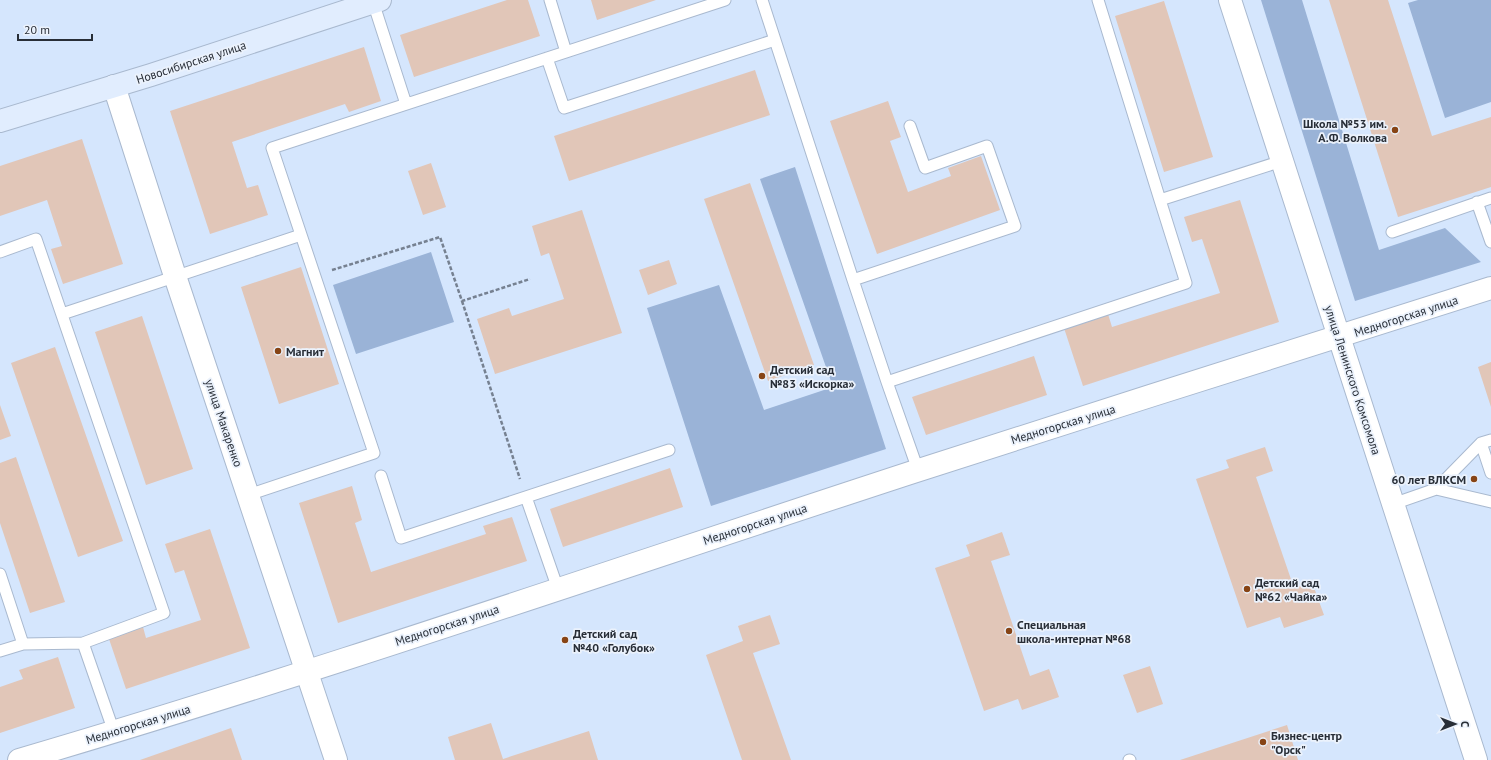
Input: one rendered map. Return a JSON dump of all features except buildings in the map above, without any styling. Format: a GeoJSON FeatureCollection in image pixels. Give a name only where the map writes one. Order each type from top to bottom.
{"type":"FeatureCollection","features":[{"type":"Feature","properties":{"kind":"main road","name":"Новосибирская улица"},"geometry":{"type":"LineString","coordinates":[[0,121],[114,86],[377,1]]}},
{"type":"Feature","properties":{"kind":"street","name":"улица Ленинского Комсомола"},"geometry":{"type":"LineString","coordinates":[[1230,0],[1476,760]]}},
{"type":"Feature","properties":{"kind":"street","name":"улица Макаренко"},"geometry":{"type":"LineString","coordinates":[[114,86],[175,276],[336,760]]}},
{"type":"Feature","properties":{"kind":"street","name":"Медногорская улица"},"geometry":{"type":"LineString","coordinates":[[19,760],[114,732],[307,671],[918,470],[1491,288]]}},
{"type":"Feature","properties":{"kind":"lane"},"geometry":{"type":"LineString","coordinates":[[550,0],[566,52]]}},
{"type":"Feature","properties":{"kind":"lane"},"geometry":{"type":"LineString","coordinates":[[248,495],[374,453],[272,148],[725,0]]}},
{"type":"Feature","properties":{"kind":"lane"},"geometry":{"type":"LineString","coordinates":[[762,0],[887,382],[918,470]]}},
{"type":"Feature","properties":{"kind":"lane"},"geometry":{"type":"LineString","coordinates":[[887,382],[1186,283],[1098,0]]}},
{"type":"Feature","properties":{"kind":"lane"},"geometry":{"type":"LineString","coordinates":[[377,1],[406,104]]}},
{"type":"Feature","properties":{"kind":"lane"},"geometry":{"type":"LineString","coordinates":[[547,58],[564,108],[775,40]]}},
{"type":"Feature","properties":{"kind":"lane"},"geometry":{"type":"LineString","coordinates":[[854,280],[1015,226],[986,146],[925,168],[910,126]]}},
{"type":"Feature","properties":{"kind":"lane"},"geometry":{"type":"LineString","coordinates":[[1160,200],[1282,161]]}},
{"type":"Feature","properties":{"kind":"lane"},"geometry":{"type":"LineString","coordinates":[[1392,232],[1491,198]]}},
{"type":"Feature","properties":{"kind":"lane"},"geometry":{"type":"LineString","coordinates":[[1477,202],[1491,242]]}},
{"type":"Feature","properties":{"kind":"lane"},"geometry":{"type":"LineString","coordinates":[[62,314],[301,236]]}},
{"type":"Feature","properties":{"kind":"lane"},"geometry":{"type":"LineString","coordinates":[[0,252],[36,239],[164,613],[83,643],[23,644],[0,652]]}},
{"type":"Feature","properties":{"kind":"lane"},"geometry":{"type":"LineString","coordinates":[[1393,504],[1436,489],[1486,441]]}},
{"type":"Feature","properties":{"kind":"lane"},"geometry":{"type":"LineString","coordinates":[[1486,441],[1491,473]]}},
{"type":"Feature","properties":{"kind":"lane"},"geometry":{"type":"LineString","coordinates":[[381,476],[401,538],[668,450]]}},
{"type":"Feature","properties":{"kind":"lane"},"geometry":{"type":"LineString","coordinates":[[1436,489],[1491,502]]}},
{"type":"Feature","properties":{"kind":"lane"},"geometry":{"type":"LineString","coordinates":[[526,497],[558,589]]}},
{"type":"Feature","properties":{"kind":"lane"},"geometry":{"type":"LineString","coordinates":[[0,574],[23,644]]}},
{"type":"Feature","properties":{"kind":"lane"},"geometry":{"type":"LineString","coordinates":[[83,643],[114,732]]}},
{"type":"Feature","properties":{"kind":"path"},"geometry":{"type":"LineString","coordinates":[[314,275],[440,236],[526,497]]}},
{"type":"Feature","properties":{"kind":"path"},"geometry":{"type":"LineString","coordinates":[[462,301],[530,279]]}},
{"type":"Feature","properties":{"kind":"shaded area"},"geometry":{"type":"Polygon","coordinates":[[[1261,0],[1302,0],[1379,250],[1445,228],[1481,262],[1355,301],[1261,0]]]}},
{"type":"Feature","properties":{"kind":"shaded area"},"geometry":{"type":"Polygon","coordinates":[[[1418,0],[1491,0],[1491,102],[1445,118],[1408,3],[1418,0]]]}},
{"type":"Feature","properties":{"kind":"shaded area"},"geometry":{"type":"Polygon","coordinates":[[[795,167],[886,449],[711,506],[647,308],[719,285],[764,410],[833,387],[760,179],[795,167]]]}},
{"type":"Feature","properties":{"kind":"shaded area"},"geometry":{"type":"Polygon","coordinates":[[[431,252],[454,322],[356,354],[333,285],[431,252]]]}},
{"type":"Feature","properties":{"kind":"place","name":"Школа №53 им. А.Ф. Волкова"},"geometry":{"type":"Point","coordinates":[1395,130]}},
{"type":"Feature","properties":{"kind":"place","name":"Магнит"},"geometry":{"type":"Point","coordinates":[278,351]}},
{"type":"Feature","properties":{"kind":"place","name":"Детский сад №83 «Искорка»"},"geometry":{"type":"Point","coordinates":[762,376]}},
{"type":"Feature","properties":{"kind":"place","name":"60 лет ВЛКСМ"},"geometry":{"type":"Point","coordinates":[1474,479]}},
{"type":"Feature","properties":{"kind":"place","name":"Детский сад №62 «Чайка»"},"geometry":{"type":"Point","coordinates":[1247,589]}},
{"type":"Feature","properties":{"kind":"place","name":"Специальная школа-интернат №68"},"geometry":{"type":"Point","coordinates":[1009,631]}},
{"type":"Feature","properties":{"kind":"place","name":"Детский сад №40 «Голубок»"},"geometry":{"type":"Point","coordinates":[565,640]}},
{"type":"Feature","properties":{"kind":"place","name":"Бизнес-центр \"Орск\""},"geometry":{"type":"Point","coordinates":[1263,742]}}]}
